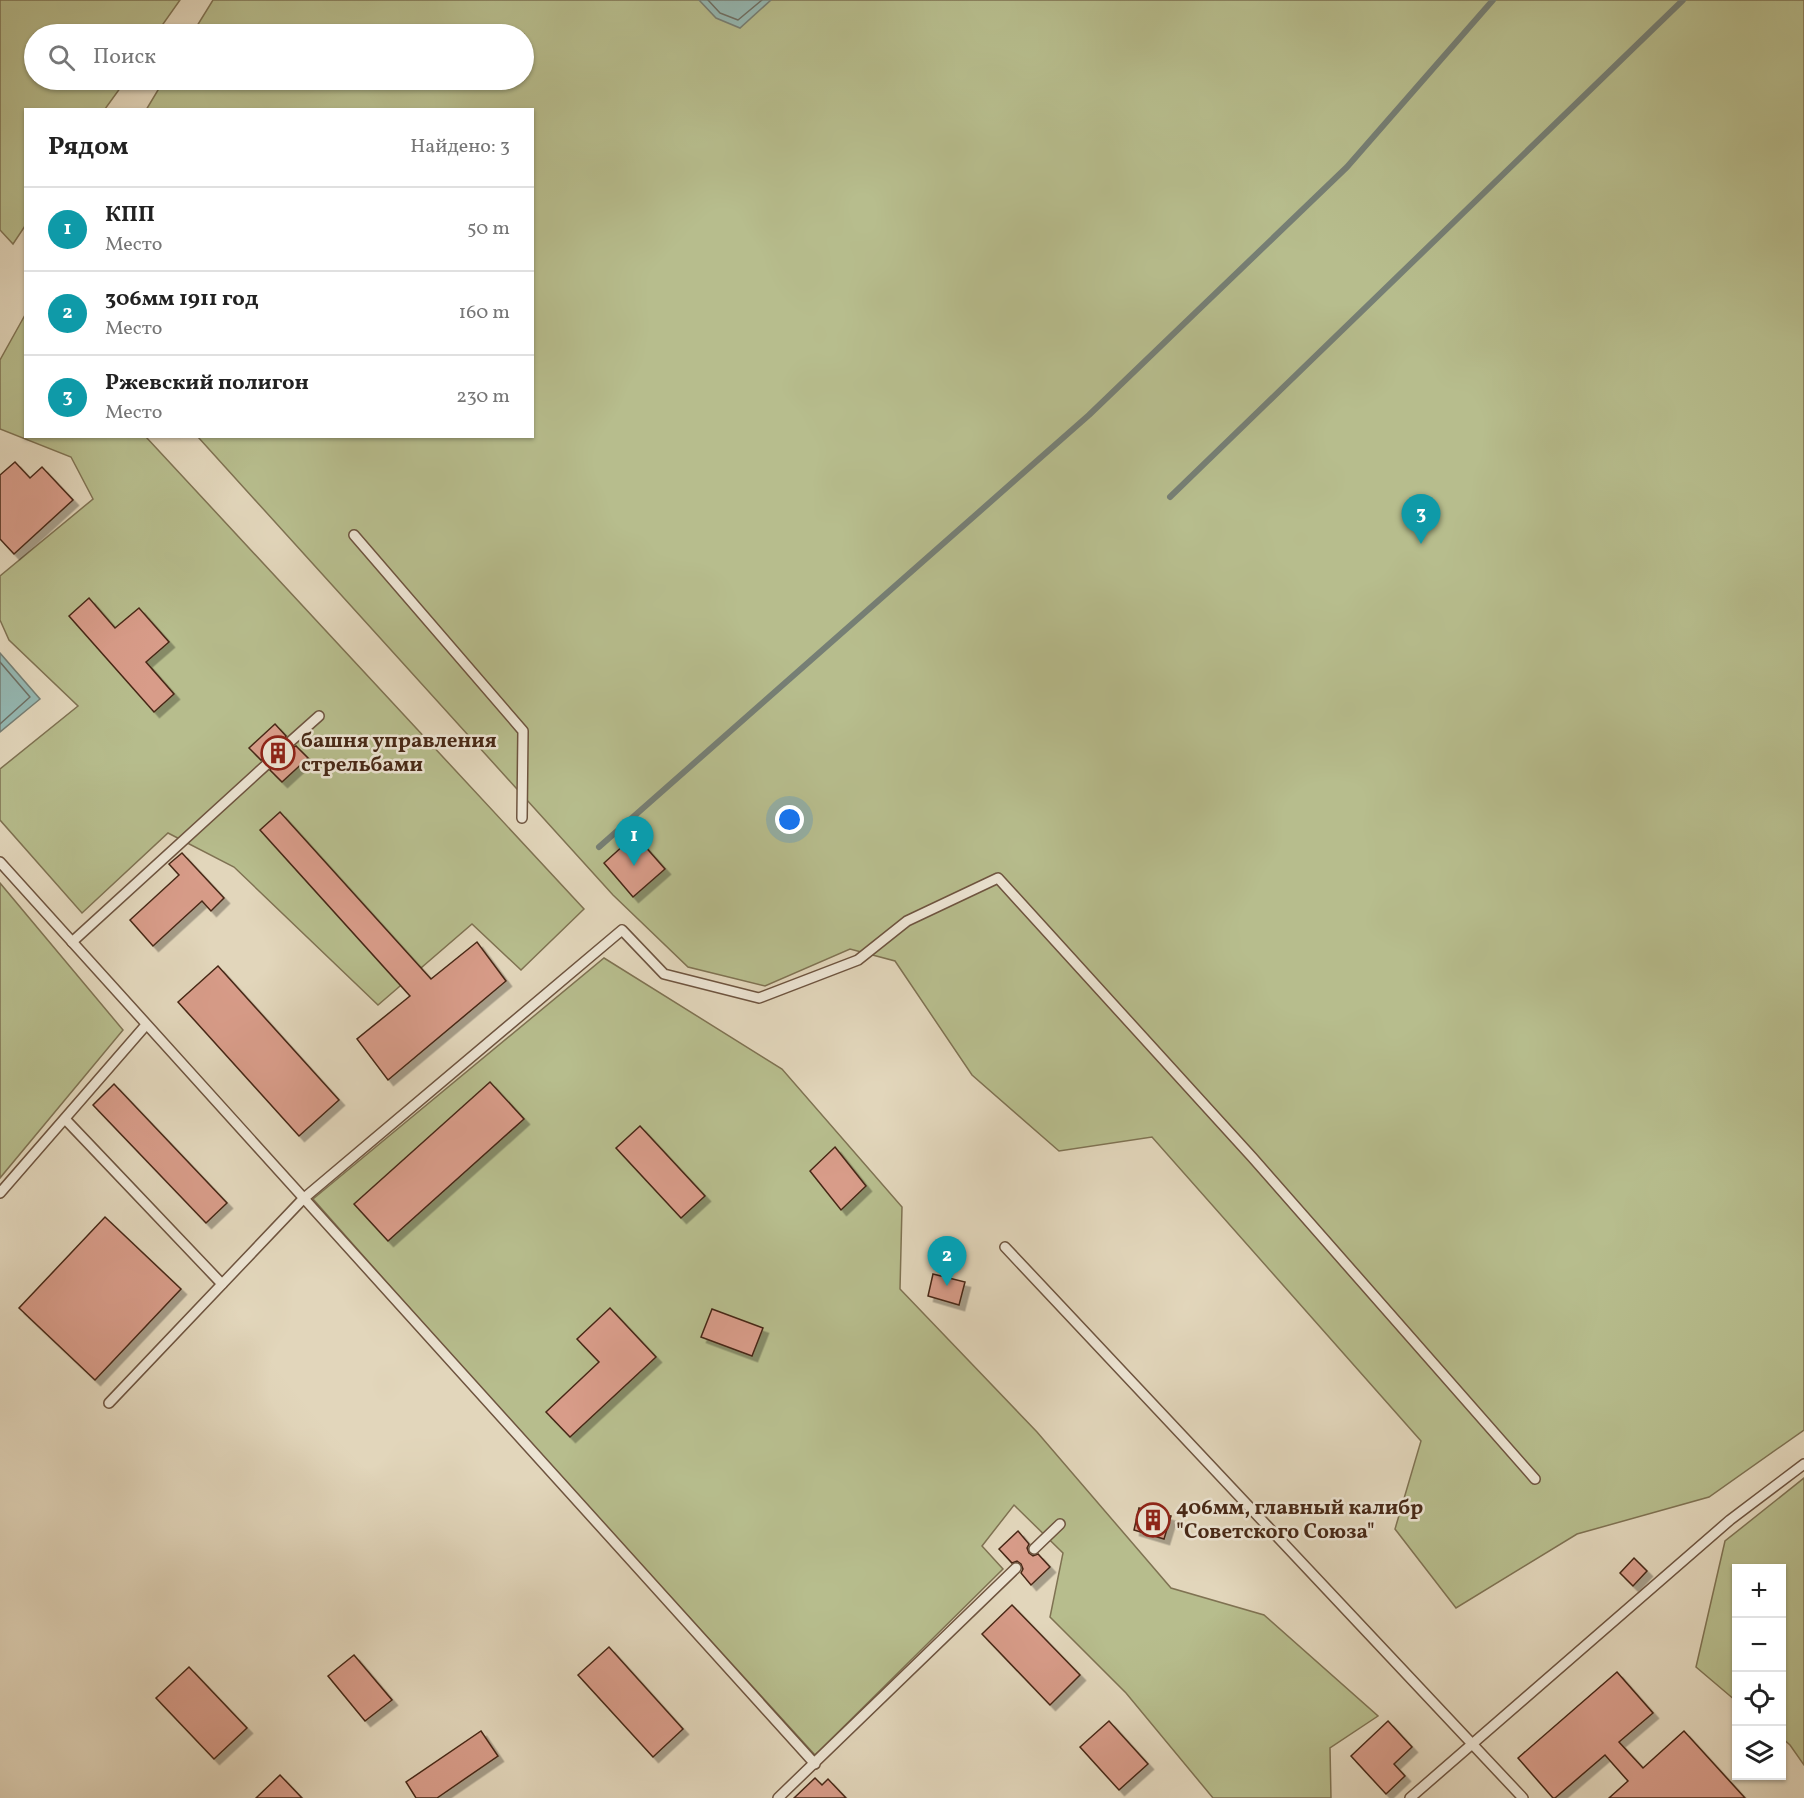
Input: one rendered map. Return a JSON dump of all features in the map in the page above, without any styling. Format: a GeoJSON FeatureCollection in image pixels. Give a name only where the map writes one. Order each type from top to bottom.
{"type":"FeatureCollection","features":[{"type":"Feature","properties":{"kind":"lane"},"geometry":{"type":"LineString","coordinates":[[354,535],[523,731],[522,818]]}},
{"type":"Feature","properties":{"kind":"lane"},"geometry":{"type":"LineString","coordinates":[[291,741],[319,716]]}},
{"type":"Feature","properties":{"kind":"lane"},"geometry":{"type":"LineString","coordinates":[[72,942],[266,765]]}},
{"type":"Feature","properties":{"kind":"lane"},"geometry":{"type":"LineString","coordinates":[[0,862],[815,1764]]}},
{"type":"Feature","properties":{"kind":"lane"},"geometry":{"type":"LineString","coordinates":[[109,1403],[303,1199],[622,930],[664,975],[759,998],[858,960],[907,921],[998,878],[1252,1157],[1535,1479]]}},
{"type":"Feature","properties":{"kind":"lane"},"geometry":{"type":"LineString","coordinates":[[0,1193],[146,1025]]}},
{"type":"Feature","properties":{"kind":"lane"},"geometry":{"type":"LineString","coordinates":[[65,1119],[222,1284]]}},
{"type":"Feature","properties":{"kind":"lane"},"geometry":{"type":"LineString","coordinates":[[1005,1247],[1524,1798]]}},
{"type":"Feature","properties":{"kind":"lane"},"geometry":{"type":"LineString","coordinates":[[1410,1798],[1730,1520],[1804,1464]]}},
{"type":"Feature","properties":{"kind":"lane"},"geometry":{"type":"LineString","coordinates":[[1034,1549],[1060,1524]]}},
{"type":"Feature","properties":{"kind":"lane"},"geometry":{"type":"LineString","coordinates":[[778,1798],[1016,1568]]}},
{"type":"Feature","properties":{"kind":"green space"},"geometry":{"type":"Polygon","coordinates":[[[0,0],[180,0],[163,24],[24,24],[24,90],[119,90],[106,108],[24,108],[24,228],[13,244],[0,230],[0,0]]]}},
{"type":"Feature","properties":{"kind":"green space"},"geometry":{"type":"Polygon","coordinates":[[[213,0],[1804,0],[1804,1430],[1709,1497],[1577,1534],[1456,1608],[1395,1529],[1421,1441],[1152,1137],[1059,1151],[972,1075],[895,961],[850,949],[765,986],[688,967],[613,895],[199,438],[534,438],[534,108],[147,108],[158,90],[534,90],[534,24],[198,24],[213,0]]]}},
{"type":"Feature","properties":{"kind":"green space"},"geometry":{"type":"Polygon","coordinates":[[[24,317],[24,438],[147,438],[584,909],[521,970],[472,924],[378,1005],[234,867],[168,833],[82,913],[0,820],[0,769],[78,706],[9,640],[0,620],[0,576],[93,499],[71,457],[0,429],[0,360],[24,317]]]}},
{"type":"Feature","properties":{"kind":"green space"},"geometry":{"type":"Polygon","coordinates":[[[0,883],[123,1030],[0,1178],[0,883]]]}},
{"type":"Feature","properties":{"kind":"green space"},"geometry":{"type":"Polygon","coordinates":[[[604,958],[782,1069],[902,1207],[900,1289],[1037,1432],[1171,1588],[1264,1615],[1378,1716],[1330,1748],[1331,1798],[1213,1798],[1126,1693],[1050,1617],[1063,1553],[1014,1505],[982,1546],[1003,1569],[815,1755],[489,1398],[313,1199],[604,958]]]}},
{"type":"Feature","properties":{"kind":"green space"},"geometry":{"type":"Polygon","coordinates":[[[1804,1478],[1804,1765],[1786,1742],[1786,1564],[1732,1564],[1732,1698],[1696,1667],[1725,1541],[1804,1478]]]}},
{"type":"Feature","properties":{"kind":"water"},"geometry":{"type":"Polygon","coordinates":[[[699,0],[771,0],[740,28],[716,18],[699,0]]]}},
{"type":"Feature","properties":{"kind":"water"},"geometry":{"type":"Polygon","coordinates":[[[0,653],[40,699],[0,732],[0,653]]]}},
{"type":"Feature","properties":{"kind":"building"},"geometry":{"type":"Polygon","coordinates":[[[15,462],[30,478],[42,467],[73,500],[14,554],[0,539],[0,475],[15,462]]]}},
{"type":"Feature","properties":{"kind":"building"},"geometry":{"type":"Polygon","coordinates":[[[89,598],[115,628],[139,608],[169,642],[146,662],[174,694],[154,712],[69,616],[89,598]]]}},
{"type":"Feature","properties":{"kind":"building","name":"башня управления стрельбами"},"geometry":{"type":"Polygon","coordinates":[[[275,724],[286,736],[284,742],[286,746],[292,748],[296,746],[308,758],[282,782],[270,770],[273,764],[271,760],[265,758],[261,760],[249,748],[275,724]]]}},
{"type":"Feature","properties":{"kind":"building"},"geometry":{"type":"Polygon","coordinates":[[[280,812],[431,979],[477,942],[506,981],[388,1080],[357,1039],[410,996],[260,830],[280,812]]]}},
{"type":"Feature","properties":{"kind":"building"},"geometry":{"type":"Polygon","coordinates":[[[635,835],[665,869],[633,897],[604,863],[635,835]]]}},
{"type":"Feature","properties":{"kind":"building"},"geometry":{"type":"Polygon","coordinates":[[[182,853],[224,898],[211,911],[202,901],[153,946],[130,920],[179,875],[169,864],[182,853]]]}},
{"type":"Feature","properties":{"kind":"building"},"geometry":{"type":"Polygon","coordinates":[[[218,966],[339,1100],[299,1136],[178,1002],[218,966]]]}},
{"type":"Feature","properties":{"kind":"building"},"geometry":{"type":"Polygon","coordinates":[[[490,1082],[524,1119],[388,1241],[354,1204],[490,1082]]]}},
{"type":"Feature","properties":{"kind":"building"},"geometry":{"type":"Polygon","coordinates":[[[114,1084],[227,1203],[206,1223],[93,1105],[114,1084]]]}},
{"type":"Feature","properties":{"kind":"building"},"geometry":{"type":"Polygon","coordinates":[[[640,1126],[705,1196],[681,1218],[616,1148],[640,1126]]]}},
{"type":"Feature","properties":{"kind":"building"},"geometry":{"type":"Polygon","coordinates":[[[835,1147],[866,1186],[841,1210],[810,1171],[835,1147]]]}},
{"type":"Feature","properties":{"kind":"building"},"geometry":{"type":"Polygon","coordinates":[[[105,1217],[181,1289],[95,1380],[19,1308],[105,1217]]]}},
{"type":"Feature","properties":{"kind":"building"},"geometry":{"type":"Polygon","coordinates":[[[933,1274],[965,1282],[959,1305],[928,1296],[933,1274]]]}},
{"type":"Feature","properties":{"kind":"building"},"geometry":{"type":"Polygon","coordinates":[[[610,1308],[656,1357],[570,1437],[546,1412],[599,1362],[577,1339],[610,1308]]]}},
{"type":"Feature","properties":{"kind":"building"},"geometry":{"type":"Polygon","coordinates":[[[712,1309],[763,1328],[752,1356],[701,1337],[712,1309]]]}},
{"type":"Feature","properties":{"kind":"building","name":"406мм, главный калибр \"Советского Союза\""},"geometry":{"type":"Polygon","coordinates":[[[1139,1508],[1171,1516],[1164,1539],[1134,1530],[1139,1508]]]}},
{"type":"Feature","properties":{"kind":"building"},"geometry":{"type":"Polygon","coordinates":[[[1018,1531],[1029,1544],[1027,1548],[1029,1553],[1033,1556],[1038,1554],[1050,1567],[1031,1585],[1021,1573],[1023,1569],[1021,1564],[1017,1561],[1012,1563],[999,1549],[1018,1531]]]}},
{"type":"Feature","properties":{"kind":"building"},"geometry":{"type":"Polygon","coordinates":[[[1634,1558],[1647,1571],[1633,1586],[1620,1573],[1634,1558]]]}},
{"type":"Feature","properties":{"kind":"building"},"geometry":{"type":"Polygon","coordinates":[[[1012,1605],[1080,1675],[1050,1705],[982,1634],[1012,1605]]]}},
{"type":"Feature","properties":{"kind":"building"},"geometry":{"type":"Polygon","coordinates":[[[609,1647],[683,1729],[653,1757],[578,1675],[609,1647]]]}},
{"type":"Feature","properties":{"kind":"building"},"geometry":{"type":"Polygon","coordinates":[[[354,1655],[392,1700],[365,1721],[328,1676],[354,1655]]]}},
{"type":"Feature","properties":{"kind":"building"},"geometry":{"type":"Polygon","coordinates":[[[189,1667],[247,1728],[214,1759],[156,1698],[189,1667]]]}},
{"type":"Feature","properties":{"kind":"building"},"geometry":{"type":"Polygon","coordinates":[[[1617,1672],[1653,1713],[1619,1742],[1643,1768],[1684,1731],[1745,1798],[1609,1798],[1628,1781],[1605,1755],[1553,1798],[1518,1758],[1617,1672]]]}},
{"type":"Feature","properties":{"kind":"building"},"geometry":{"type":"Polygon","coordinates":[[[1109,1721],[1148,1764],[1119,1790],[1080,1747],[1109,1721]]]}},
{"type":"Feature","properties":{"kind":"building"},"geometry":{"type":"Polygon","coordinates":[[[1388,1721],[1412,1747],[1394,1764],[1405,1776],[1386,1794],[1351,1756],[1388,1721]]]}},
{"type":"Feature","properties":{"kind":"building"},"geometry":{"type":"Polygon","coordinates":[[[481,1731],[498,1756],[437,1798],[416,1798],[406,1782],[481,1731]]]}},
{"type":"Feature","properties":{"kind":"building"},"geometry":{"type":"Polygon","coordinates":[[[280,1775],[302,1798],[256,1798],[280,1775]]]}},
{"type":"Feature","properties":{"kind":"building"},"geometry":{"type":"Polygon","coordinates":[[[815,1778],[822,1785],[828,1779],[846,1798],[794,1798],[815,1778]]]}},
{"type":"Feature","properties":{"kind":"waterway"},"geometry":{"type":"LineString","coordinates":[[599,847],[1089,415],[1347,167],[1493,0]]}},
{"type":"Feature","properties":{"kind":"waterway"},"geometry":{"type":"LineString","coordinates":[[1170,497],[1683,0]]}},
{"type":"Feature","properties":{"kind":"place","name":"Ржевский полигон"},"geometry":{"type":"Point","coordinates":[1421,544]}},
{"type":"Feature","properties":{"kind":"place","name":"башня управления стрельбами"},"geometry":{"type":"Point","coordinates":[278,753]}},
{"type":"Feature","properties":{"kind":"place","name":"КПП"},"geometry":{"type":"Point","coordinates":[634,866]}},
{"type":"Feature","properties":{"kind":"place","name":"306мм 1911 год"},"geometry":{"type":"Point","coordinates":[947,1286]}},
{"type":"Feature","properties":{"kind":"place","name":"406мм, главный калибр \"Советского Союза\""},"geometry":{"type":"Point","coordinates":[1153,1520]}}]}
